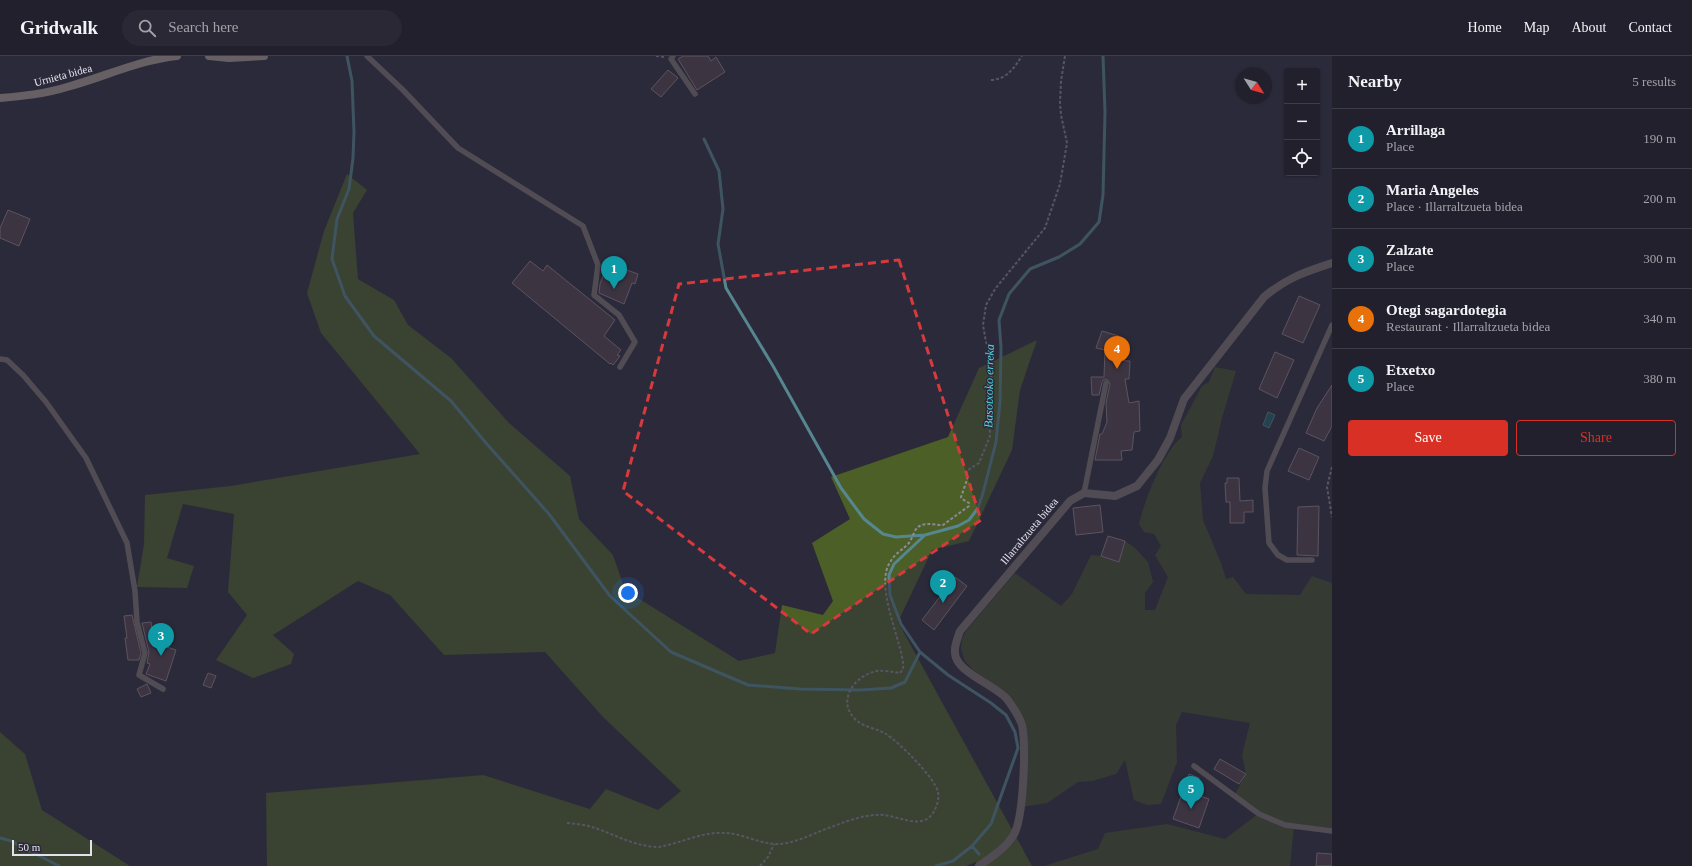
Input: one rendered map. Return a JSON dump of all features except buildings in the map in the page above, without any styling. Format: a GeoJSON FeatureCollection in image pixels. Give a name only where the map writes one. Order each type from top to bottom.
{"type":"FeatureCollection","features":[{"type":"Feature","properties":{"kind":"street","name":"Urnieta bidea"},"geometry":{"type":"LineString","coordinates":[[0,98],[36,94],[66,88],[137,64],[164,57],[177,56]]}},
{"type":"Feature","properties":{"kind":"street"},"geometry":{"type":"LineString","coordinates":[[209,56],[228,58],[264,56]]}},
{"type":"Feature","properties":{"kind":"street"},"geometry":{"type":"LineString","coordinates":[[1084,493],[1115,496],[1137,486],[1158,460],[1170,438],[1184,398],[1264,297],[1280,284],[1299,274],[1332,263]]}},
{"type":"Feature","properties":{"kind":"street","name":"Illarraltzueta bidea"},"geometry":{"type":"LineString","coordinates":[[979,866],[1005,846],[1014,835],[1019,823],[1022,807],[1024,742],[1022,725],[1015,710],[1006,698],[956,660],[955,646],[960,631],[1053,519],[1070,500],[1084,493]]}},
{"type":"Feature","properties":{"kind":"lane"},"geometry":{"type":"LineString","coordinates":[[367,56],[403,90],[458,148],[583,226],[598,265],[594,295],[618,315],[635,342],[620,367]]}},
{"type":"Feature","properties":{"kind":"lane"},"geometry":{"type":"LineString","coordinates":[[673,56],[671,59],[694,94]]}},
{"type":"Feature","properties":{"kind":"lane"},"geometry":{"type":"LineString","coordinates":[[1312,560],[1287,560],[1278,555],[1269,543],[1265,488],[1267,471],[1332,325]]}},
{"type":"Feature","properties":{"kind":"lane"},"geometry":{"type":"LineString","coordinates":[[0,359],[6,360],[23,375],[46,402],[86,458],[126,543],[135,591],[137,622],[145,653],[139,675],[163,689]]}},
{"type":"Feature","properties":{"kind":"lane"},"geometry":{"type":"LineString","coordinates":[[1084,493],[1106,383]]}},
{"type":"Feature","properties":{"kind":"lane"},"geometry":{"type":"LineString","coordinates":[[1194,766],[1259,814],[1285,825],[1332,831]]}},
{"type":"Feature","properties":{"kind":"path"},"geometry":{"type":"LineString","coordinates":[[991,80],[1004,77],[1022,56]]}},
{"type":"Feature","properties":{"kind":"path"},"geometry":{"type":"LineString","coordinates":[[567,823],[593,827],[649,847],[666,846],[718,833],[737,835],[774,844],[787,843],[836,825],[876,814],[885,814],[917,822],[924,822],[932,815],[936,806],[938,792],[931,778],[897,742],[887,734],[855,720],[847,706],[846,698],[852,686],[867,674],[879,671],[900,673],[903,669],[900,650],[887,598],[885,578],[888,564],[899,550],[908,544],[916,529],[920,526],[928,524],[943,525],[969,506],[969,503],[962,499],[961,496],[968,477],[967,473],[968,470],[978,463],[990,436],[989,391],[993,366],[983,325],[985,311],[995,290],[1048,222],[1060,184],[1066,143],[1060,103],[1061,82],[1065,56]]}},
{"type":"Feature","properties":{"kind":"path"},"geometry":{"type":"LineString","coordinates":[[1332,467],[1327,487],[1332,517]]}},
{"type":"Feature","properties":{"kind":"path"},"geometry":{"type":"LineString","coordinates":[[760,866],[768,857],[774,844]]}},
{"type":"Feature","properties":{"kind":"highlighted area"},"geometry":{"type":"Polygon","coordinates":[[[899,260],[981,520],[811,634],[623,491],[679,284],[899,260]]]}},
{"type":"Feature","properties":{"kind":"shaded area"},"geometry":{"type":"Polygon","coordinates":[[[347,174],[367,190],[353,213],[358,279],[394,300],[408,325],[451,358],[509,423],[570,476],[579,519],[613,555],[625,590],[739,661],[775,653],[782,605],[823,615],[833,601],[812,543],[850,519],[831,477],[948,437],[979,368],[1037,340],[1020,390],[1012,450],[969,541],[932,550],[898,622],[1032,866],[977,866],[976,862],[966,866],[267,866],[266,793],[483,775],[590,809],[606,789],[658,810],[681,791],[603,717],[545,652],[444,655],[390,595],[358,581],[273,635],[294,654],[291,664],[253,678],[216,660],[247,615],[228,592],[234,514],[183,504],[167,558],[194,566],[187,588],[137,587],[144,544],[145,495],[231,486],[420,454],[321,333],[307,293],[324,231],[347,174]]]}},
{"type":"Feature","properties":{"kind":"shaded area"},"geometry":{"type":"Polygon","coordinates":[[[1215,367],[1236,371],[1222,418],[1213,456],[1200,483],[1203,520],[1226,579],[1233,577],[1246,594],[1300,595],[1312,576],[1332,583],[1332,831],[1294,826],[1290,866],[1044,866],[1098,849],[1105,833],[1167,824],[1225,839],[1258,814],[1234,796],[1246,774],[1242,755],[1250,723],[1182,712],[1176,725],[1177,762],[1161,804],[1147,805],[1134,800],[1125,760],[1116,774],[1092,781],[1078,782],[1047,803],[1022,807],[1021,725],[1003,691],[973,670],[965,661],[961,649],[962,639],[966,631],[1015,573],[1061,606],[1072,594],[1091,555],[1101,556],[1119,562],[1125,541],[1134,547],[1148,562],[1153,582],[1145,593],[1145,610],[1155,610],[1168,577],[1155,555],[1161,546],[1154,534],[1144,532],[1139,524],[1145,503],[1162,464],[1168,453],[1182,437],[1181,425],[1202,386],[1209,382],[1215,367]]]}},
{"type":"Feature","properties":{"kind":"shaded area"},"geometry":{"type":"Polygon","coordinates":[[[1268,412],[1275,415],[1269,428],[1263,425],[1268,412]]]}},
{"type":"Feature","properties":{"kind":"shaded area"},"geometry":{"type":"Polygon","coordinates":[[[0,732],[25,754],[42,810],[130,866],[0,866],[0,732]]]}},
{"type":"Feature","properties":{"kind":"waterway"},"geometry":{"type":"LineString","coordinates":[[347,56],[352,81],[354,132],[353,158],[349,189],[337,219],[332,259],[345,296],[374,336],[451,401],[549,514],[610,596],[671,652],[748,685],[800,689],[860,690],[891,688],[905,682],[920,652]]}},
{"type":"Feature","properties":{"kind":"waterway","name":"Basotxoko erreka"},"geometry":{"type":"LineString","coordinates":[[936,866],[953,861],[972,846],[991,824],[1018,748],[1015,732],[1006,715],[991,703],[948,675],[920,652],[901,624],[890,595],[889,575],[894,564],[925,535],[958,526],[969,520],[978,508],[996,442],[1000,402],[1001,348],[999,320],[1009,294],[1030,269],[1059,257],[1080,244],[1099,222],[1103,195],[1105,112],[1103,56]]}},
{"type":"Feature","properties":{"kind":"waterway"},"geometry":{"type":"LineString","coordinates":[[704,139],[719,171],[723,209],[718,244],[726,288],[773,366],[841,488],[864,519],[883,534],[896,537],[925,535]]}},
{"type":"Feature","properties":{"kind":"waterway","name":"Basotxoko erreka"},"geometry":{"type":"LineString","coordinates":[[0,838],[11,841],[59,866]]}},
{"type":"Feature","properties":{"kind":"waterway"},"geometry":{"type":"LineString","coordinates":[[972,846],[979,854]]}},
{"type":"Feature","properties":{"kind":"place","name":"Arrillaga"},"geometry":{"type":"Point","coordinates":[614,289]}},
{"type":"Feature","properties":{"kind":"place","name":"Otegi sagardotegia"},"geometry":{"type":"Point","coordinates":[1117,369]}},
{"type":"Feature","properties":{"kind":"place","name":"Maria Angeles"},"geometry":{"type":"Point","coordinates":[943,603]}},
{"type":"Feature","properties":{"kind":"place","name":"Zalzate"},"geometry":{"type":"Point","coordinates":[161,656]}},
{"type":"Feature","properties":{"kind":"place","name":"Etxetxo"},"geometry":{"type":"Point","coordinates":[1191,809]}}]}
